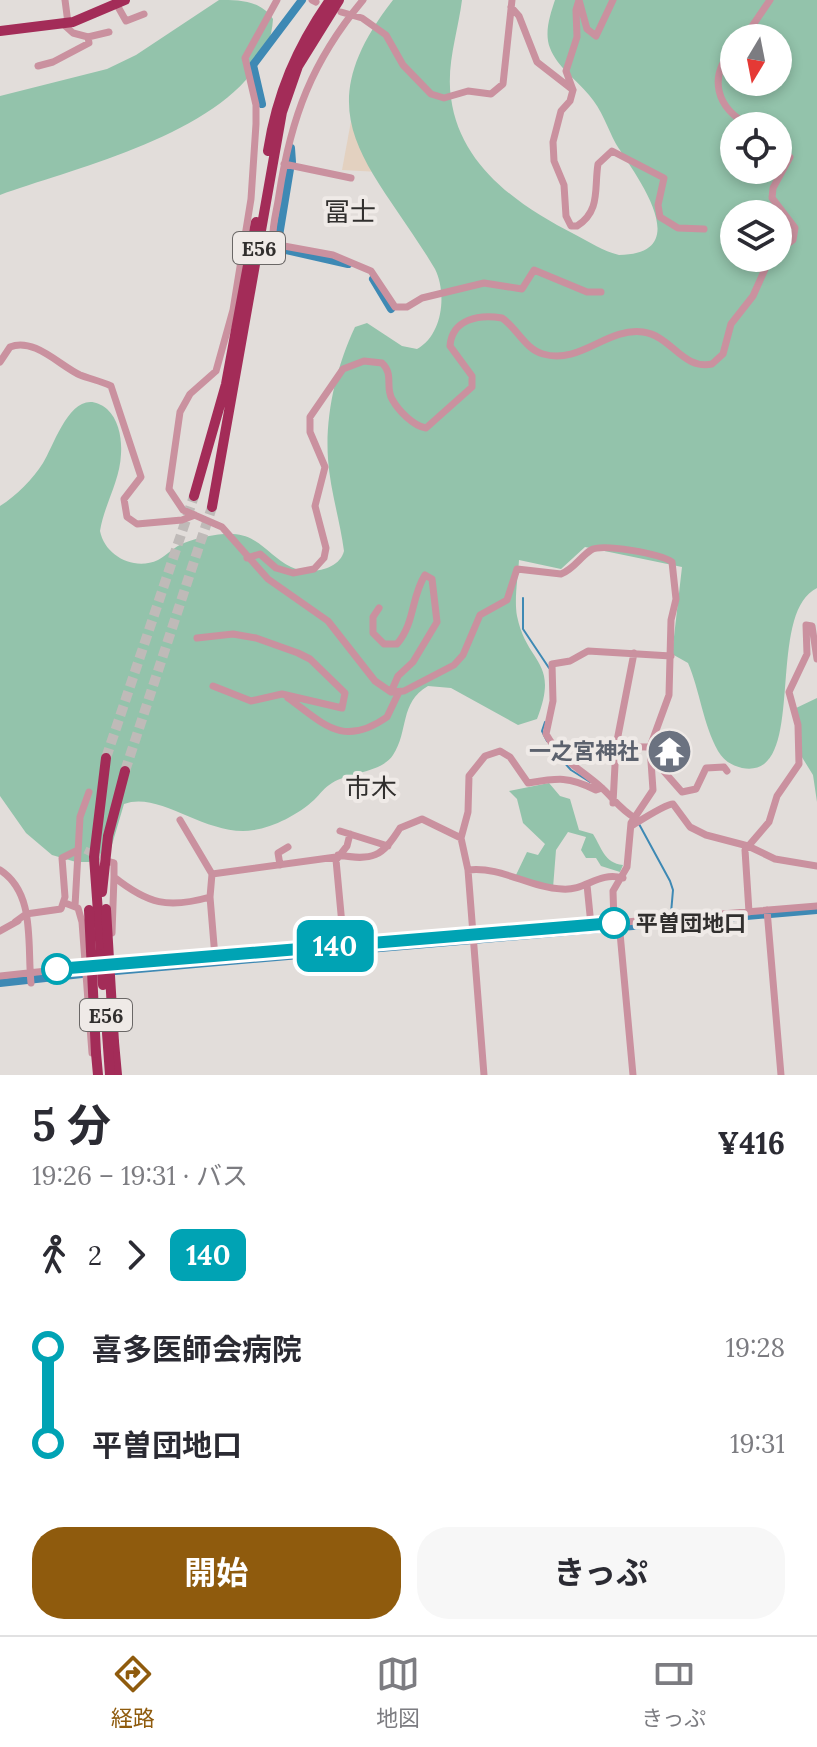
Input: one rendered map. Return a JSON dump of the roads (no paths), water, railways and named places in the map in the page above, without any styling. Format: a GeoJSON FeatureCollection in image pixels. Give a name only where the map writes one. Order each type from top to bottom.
{"type":"FeatureCollection","features":[{"type":"Feature","properties":{"kind":"highway","name":"E56"},"geometry":{"type":"LineString","coordinates":[[194,496],[233,354],[275,110],[321,0]]}},
{"type":"Feature","properties":{"kind":"highway","name":"E56"},"geometry":{"type":"LineString","coordinates":[[212,507],[230,423],[277,135],[286,97],[303,56],[342,0]]}},
{"type":"Feature","properties":{"kind":"highway"},"geometry":{"type":"LineString","coordinates":[[0,31],[65,24],[121,2]]}},
{"type":"Feature","properties":{"kind":"highway"},"geometry":{"type":"LineString","coordinates":[[96,1075],[98,910],[95,831],[106,758]]}},
{"type":"Feature","properties":{"kind":"highway"},"geometry":{"type":"LineString","coordinates":[[119,1075],[98,910],[106,849],[125,771]]}},
{"type":"Feature","properties":{"kind":"highway","name":"E56"},"geometry":{"type":"LineString","coordinates":[[98,910],[110,1075]]}},
{"type":"Feature","properties":{"kind":"street"},"geometry":{"type":"LineString","coordinates":[[65,0],[65,24],[73,33],[88,37],[109,32]]}},
{"type":"Feature","properties":{"kind":"street"},"geometry":{"type":"LineString","coordinates":[[277,0],[245,58],[256,105],[256,124],[251,199],[233,310],[216,371],[184,401],[169,474],[174,500],[195,515],[222,527],[268,579],[328,621],[375,681],[395,692]]}},
{"type":"Feature","properties":{"kind":"street"},"geometry":{"type":"LineString","coordinates":[[363,0],[305,89],[284,147],[273,244],[333,255],[371,271],[395,307],[407,307],[422,298],[484,283],[522,289],[534,270],[564,279],[587,292],[601,292]]}},
{"type":"Feature","properties":{"kind":"street"},"geometry":{"type":"LineString","coordinates":[[613,0],[596,36],[589,33],[579,0],[577,3],[577,37],[566,71],[573,90],[570,101],[561,111],[553,142],[554,161],[564,185],[566,216],[571,226],[577,226],[589,216],[597,195],[598,164],[612,151],[664,178],[658,205],[660,217],[678,228],[704,229]]}},
{"type":"Feature","properties":{"kind":"street"},"geometry":{"type":"LineString","coordinates":[[754,24],[770,0]]}},
{"type":"Feature","properties":{"kind":"street"},"geometry":{"type":"LineString","coordinates":[[121,2],[126,21],[144,14]]}},
{"type":"Feature","properties":{"kind":"street"},"geometry":{"type":"LineString","coordinates":[[341,12],[372,23],[386,35],[403,65],[431,94],[444,98],[468,91],[491,94],[503,84],[511,3]]}},
{"type":"Feature","properties":{"kind":"street"},"geometry":{"type":"LineString","coordinates":[[511,3],[537,62],[573,90]]}},
{"type":"Feature","properties":{"kind":"street"},"geometry":{"type":"LineString","coordinates":[[38,66],[87,45],[88,37]]}},
{"type":"Feature","properties":{"kind":"street"},"geometry":{"type":"LineString","coordinates":[[720,64],[720,92]]}},
{"type":"Feature","properties":{"kind":"street"},"geometry":{"type":"LineString","coordinates":[[256,124],[261,132]]}},
{"type":"Feature","properties":{"kind":"street"},"geometry":{"type":"LineString","coordinates":[[284,164],[351,178]]}},
{"type":"Feature","properties":{"kind":"street"},"geometry":{"type":"LineString","coordinates":[[247,558],[260,554],[276,568],[293,573],[314,569],[324,558],[326,548],[315,506],[325,467],[310,432],[310,417],[343,369],[364,361],[382,363],[389,369],[392,398],[417,427],[426,428],[472,387],[472,376],[450,346],[453,332],[468,319],[502,318],[532,349],[561,358],[637,332],[669,343],[688,363],[712,364],[723,354],[731,324],[753,296],[764,272]]}},
{"type":"Feature","properties":{"kind":"street"},"geometry":{"type":"LineString","coordinates":[[0,362],[10,347],[25,346],[56,357],[83,376],[111,386],[141,477],[124,499],[127,517],[137,524],[182,520],[195,515]]}},
{"type":"Feature","properties":{"kind":"street"},"geometry":{"type":"LineString","coordinates":[[395,692],[461,659],[480,615],[507,600],[517,569],[561,574],[588,552],[601,546],[658,556],[672,562],[676,599],[669,695],[650,747],[653,790],[634,822],[623,878],[613,891],[633,1075]]}},
{"type":"Feature","properties":{"kind":"street"},"geometry":{"type":"LineString","coordinates":[[282,694],[318,722],[344,733],[364,729],[387,717],[398,676],[413,662],[437,622],[432,579],[425,575],[421,582],[413,618],[397,644],[384,644],[373,633],[373,617],[379,608]]}},
{"type":"Feature","properties":{"kind":"street"},"geometry":{"type":"LineString","coordinates":[[749,912],[744,857],[748,846],[769,822],[777,796],[799,764],[798,725],[789,692],[807,654],[806,625],[812,626],[817,659]]}},
{"type":"Feature","properties":{"kind":"street"},"geometry":{"type":"LineString","coordinates":[[197,638],[233,634],[298,653],[310,659],[345,693],[346,701],[342,708],[282,694],[251,701],[213,686]]}},
{"type":"Feature","properties":{"kind":"street"},"geometry":{"type":"LineString","coordinates":[[634,822],[600,789],[563,760],[553,746],[546,730],[553,701],[552,664],[570,661],[588,651],[671,656]]}},
{"type":"Feature","properties":{"kind":"street"},"geometry":{"type":"LineString","coordinates":[[613,803],[616,746],[634,653]]}},
{"type":"Feature","properties":{"kind":"street"},"geometry":{"type":"LineString","coordinates":[[553,746],[650,747]]}},
{"type":"Feature","properties":{"kind":"street"},"geometry":{"type":"LineString","coordinates":[[484,1075],[468,870],[461,838],[466,824],[471,771],[492,753],[505,752],[528,783],[556,777],[600,789]]}},
{"type":"Feature","properties":{"kind":"street"},"geometry":{"type":"LineString","coordinates":[[652,763],[660,767],[682,792],[696,789],[706,768],[724,767],[727,771]]}},
{"type":"Feature","properties":{"kind":"street"},"geometry":{"type":"LineString","coordinates":[[89,792],[80,817],[75,906],[82,922],[83,967],[96,1075]]}},
{"type":"Feature","properties":{"kind":"street"},"geometry":{"type":"LineString","coordinates":[[634,822],[665,805],[673,804],[694,829],[714,839],[748,846],[775,859],[817,866]]}},
{"type":"Feature","properties":{"kind":"street"},"geometry":{"type":"LineString","coordinates":[[212,874],[337,856],[369,857],[390,846],[400,828],[422,819],[461,838]]}},
{"type":"Feature","properties":{"kind":"street"},"geometry":{"type":"LineString","coordinates":[[180,820],[212,874],[210,897],[215,957]]}},
{"type":"Feature","properties":{"kind":"street"},"geometry":{"type":"LineString","coordinates":[[340,831],[376,845],[390,846]]}},
{"type":"Feature","properties":{"kind":"street"},"geometry":{"type":"LineString","coordinates":[[344,946],[337,856],[347,846],[350,834]]}},
{"type":"Feature","properties":{"kind":"street"},"geometry":{"type":"LineString","coordinates":[[280,865],[278,853],[288,847]]}},
{"type":"Feature","properties":{"kind":"street"},"geometry":{"type":"LineString","coordinates":[[65,903],[62,858],[79,849]]}},
{"type":"Feature","properties":{"kind":"street"},"geometry":{"type":"LineString","coordinates":[[110,862],[114,863],[119,1075]]}},
{"type":"Feature","properties":{"kind":"street"},"geometry":{"type":"LineString","coordinates":[[0,870],[23,899],[22,919],[31,976]]}},
{"type":"Feature","properties":{"kind":"street"},"geometry":{"type":"LineString","coordinates":[[468,870],[516,875],[560,890],[587,885],[604,875],[623,878]]}},
{"type":"Feature","properties":{"kind":"street"},"geometry":{"type":"LineString","coordinates":[[114,877],[139,894],[165,903],[177,905],[210,897]]}},
{"type":"Feature","properties":{"kind":"street"},"geometry":{"type":"LineString","coordinates":[[587,885],[591,925]]}},
{"type":"Feature","properties":{"kind":"street"},"geometry":{"type":"LineString","coordinates":[[65,903],[75,906]]}},
{"type":"Feature","properties":{"kind":"street"},"geometry":{"type":"LineString","coordinates":[[0,931],[22,919],[53,912],[65,903]]}},
{"type":"Feature","properties":{"kind":"street"},"geometry":{"type":"LineString","coordinates":[[0,976],[31,976],[114,964],[324,951],[344,946],[472,938],[817,906]]}},
{"type":"Feature","properties":{"kind":"street"},"geometry":{"type":"LineString","coordinates":[[767,913],[781,1075]]}},
{"type":"Feature","properties":{"kind":"waterway"},"geometry":{"type":"LineString","coordinates":[[262,104],[253,65],[302,0]]}},
{"type":"Feature","properties":{"kind":"waterway"},"geometry":{"type":"LineString","coordinates":[[291,148],[292,162]]}},
{"type":"Feature","properties":{"kind":"waterway"},"geometry":{"type":"LineString","coordinates":[[290,169],[277,248],[348,264]]}},
{"type":"Feature","properties":{"kind":"waterway"},"geometry":{"type":"LineString","coordinates":[[373,279],[391,309]]}},
{"type":"Feature","properties":{"kind":"waterway"},"geometry":{"type":"LineString","coordinates":[[523,598],[523,629],[549,668]]}},
{"type":"Feature","properties":{"kind":"waterway"},"geometry":{"type":"LineString","coordinates":[[545,722],[542,731],[547,741]]}},
{"type":"Feature","properties":{"kind":"waterway"},"geometry":{"type":"LineString","coordinates":[[553,750],[571,770],[590,782]]}},
{"type":"Feature","properties":{"kind":"waterway"},"geometry":{"type":"LineString","coordinates":[[639,824],[670,881],[673,890],[671,913]]}},
{"type":"Feature","properties":{"kind":"waterway"},"geometry":{"type":"LineString","coordinates":[[104,972],[817,910]]}},
{"type":"Feature","properties":{"kind":"waterway"},"geometry":{"type":"LineString","coordinates":[[0,983],[91,973]]}},
{"type":"Feature","properties":{"kind":"tunnel"},"geometry":{"type":"LineString","coordinates":[[106,758],[194,496]]}},
{"type":"Feature","properties":{"kind":"tunnel"},"geometry":{"type":"LineString","coordinates":[[125,771],[212,507]]}},
{"type":"Feature","properties":{"kind":"tunnel"},"geometry":{"type":"LineString","coordinates":[[85,850],[108,861]]}},
{"type":"Feature","properties":{"kind":"place","name":"一之宮神社"},"geometry":{"type":"Point","coordinates":[670,751]}},
{"type":"Feature","properties":{"kind":"place","name":"平曽団地口"},"geometry":{"type":"Point","coordinates":[614,923]}},
{"type":"Feature","properties":{"kind":"district","name":"冨士"},"geometry":{"type":"Point","coordinates":[350,211]}},
{"type":"Feature","properties":{"kind":"district","name":"市木"},"geometry":{"type":"Point","coordinates":[371,787]}}]}
